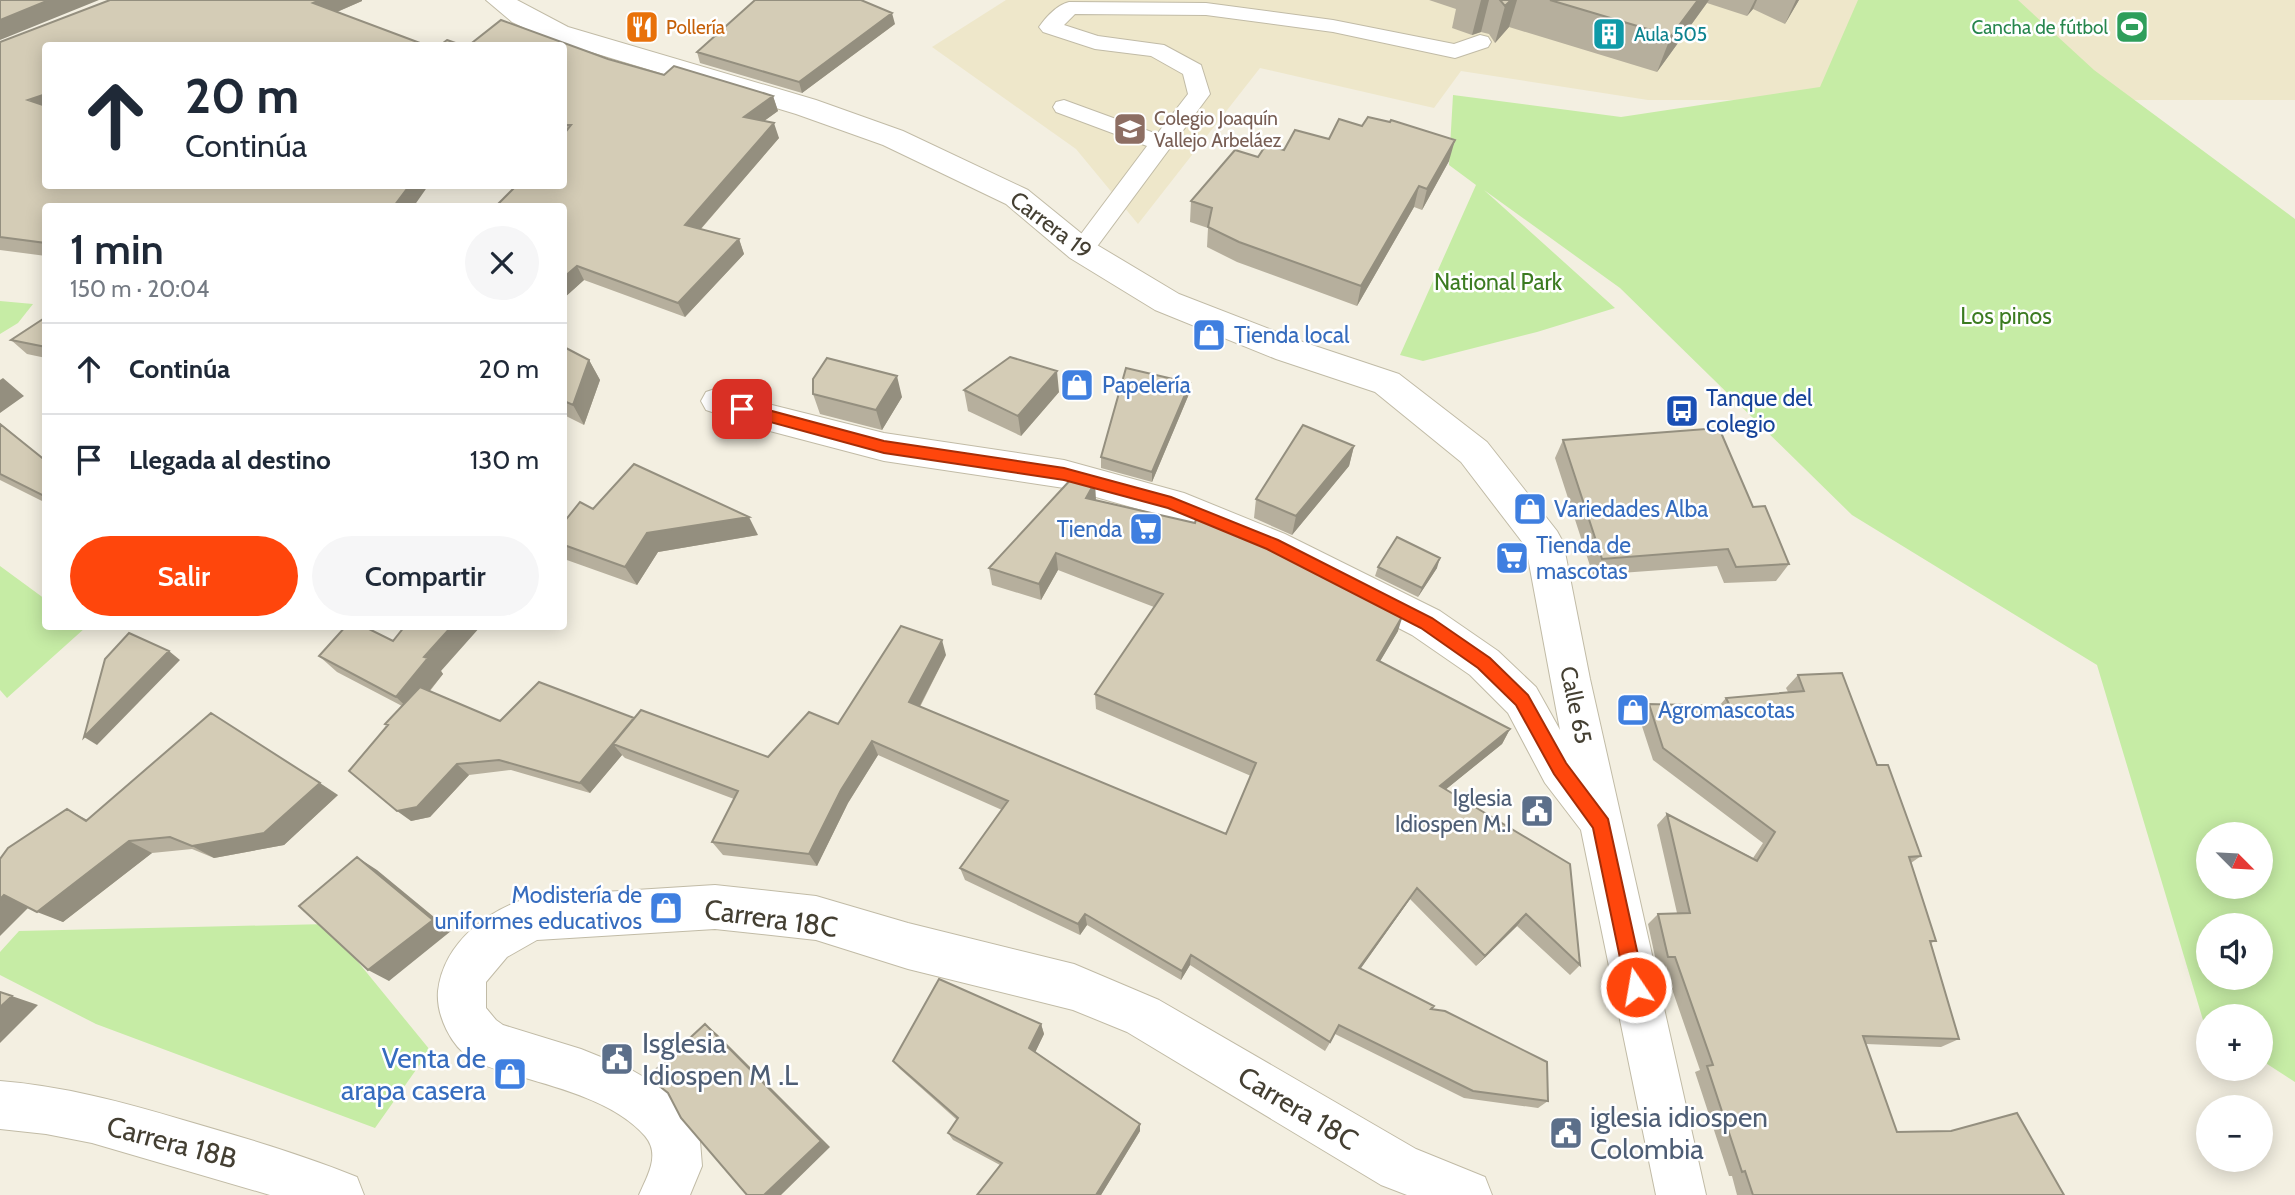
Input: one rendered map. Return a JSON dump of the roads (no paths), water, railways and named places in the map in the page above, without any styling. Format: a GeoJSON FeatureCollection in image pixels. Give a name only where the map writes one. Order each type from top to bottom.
{"type":"FeatureCollection","features":[{"type":"Feature","properties":{"kind":"street","name":"Carrera 19"},"geometry":{"type":"LineString","coordinates":[[499,0],[522,16],[558,33],[806,107],[893,138],[1017,197],[1081,250],[1167,302],[1288,350],[1387,383],[1474,452],[1544,542]]}},
{"type":"Feature","properties":{"kind":"street"},"geometry":{"type":"LineString","coordinates":[[718,401],[766,417],[884,447],[1064,474],[1171,503],[1272,545],[1426,623],[1484,663],[1522,700],[1560,769],[1601,825]]}},
{"type":"Feature","properties":{"kind":"street","name":"Calle 65"},"geometry":{"type":"LineString","coordinates":[[1544,542],[1601,825],[1681,1195]]}},
{"type":"Feature","properties":{"kind":"street","name":"Carrera 18C"},"geometry":{"type":"LineString","coordinates":[[668,1190],[680,1154],[671,1127],[649,1105],[575,1071],[487,1042],[466,1022],[459,1000],[463,979],[481,949],[510,928],[536,918],[715,907],[816,918],[908,946],[1074,987],[1143,1016],[1399,1167],[1467,1195]]}},
{"type":"Feature","properties":{"kind":"street","name":"Carrera 18B"},"geometry":{"type":"LineString","coordinates":[[0,1105],[42,1107],[143,1132],[288,1174],[339,1195]]}},
{"type":"Feature","properties":{"kind":"lane"},"geometry":{"type":"LineString","coordinates":[[1081,250],[1112,203],[1163,144],[1199,93],[1193,70],[1156,50],[1095,42],[1050,27],[1069,8],[1206,9],[1333,26],[1455,51],[1480,42]]}},
{"type":"Feature","properties":{"kind":"lane"},"geometry":{"type":"LineString","coordinates":[[1064,107],[1163,144]]}},
{"type":"Feature","properties":{"kind":"place","name":"Pollería"},"geometry":{"type":"Point","coordinates":[642,27]}},
{"type":"Feature","properties":{"kind":"place","name":"Cancha de fútbol"},"geometry":{"type":"Point","coordinates":[2132,27]}},
{"type":"Feature","properties":{"kind":"place","name":"Aula 505"},"geometry":{"type":"Point","coordinates":[1609,34]}},
{"type":"Feature","properties":{"kind":"place","name":"Colegio Joaquín Vallejo Arbeláez"},"geometry":{"type":"Point","coordinates":[1130,129]}},
{"type":"Feature","properties":{"kind":"place","name":"Tienda local"},"geometry":{"type":"Point","coordinates":[1209,335]}},
{"type":"Feature","properties":{"kind":"place","name":"Papelería"},"geometry":{"type":"Point","coordinates":[1077,385]}},
{"type":"Feature","properties":{"kind":"place","name":"Tanque del colegio"},"geometry":{"type":"Point","coordinates":[1682,411]}},
{"type":"Feature","properties":{"kind":"place","name":"Variedades Alba"},"geometry":{"type":"Point","coordinates":[1530,509]}},
{"type":"Feature","properties":{"kind":"place","name":"Tienda"},"geometry":{"type":"Point","coordinates":[1146,529]}},
{"type":"Feature","properties":{"kind":"place","name":"Tienda de mascotas"},"geometry":{"type":"Point","coordinates":[1512,558]}},
{"type":"Feature","properties":{"kind":"place","name":"Agromascotas"},"geometry":{"type":"Point","coordinates":[1633,710]}},
{"type":"Feature","properties":{"kind":"place","name":"Iglesia Idiospen M.I"},"geometry":{"type":"Point","coordinates":[1537,811]}},
{"type":"Feature","properties":{"kind":"place","name":"Modistería de uniformes educativos"},"geometry":{"type":"Point","coordinates":[666,908]}},
{"type":"Feature","properties":{"kind":"place","name":"Isglesia Idiospen M .L"},"geometry":{"type":"Point","coordinates":[617,1059]}},
{"type":"Feature","properties":{"kind":"place","name":"Venta de arapa casera"},"geometry":{"type":"Point","coordinates":[510,1074]}},
{"type":"Feature","properties":{"kind":"place","name":"iglesia idiospen Colombia"},"geometry":{"type":"Point","coordinates":[1566,1133]}},
{"type":"Feature","properties":{"kind":"park label","name":"National Park"},"geometry":{"type":"Point","coordinates":[1498,282]}},
{"type":"Feature","properties":{"kind":"park label","name":"Los pinos"},"geometry":{"type":"Point","coordinates":[2006,316]}}]}
